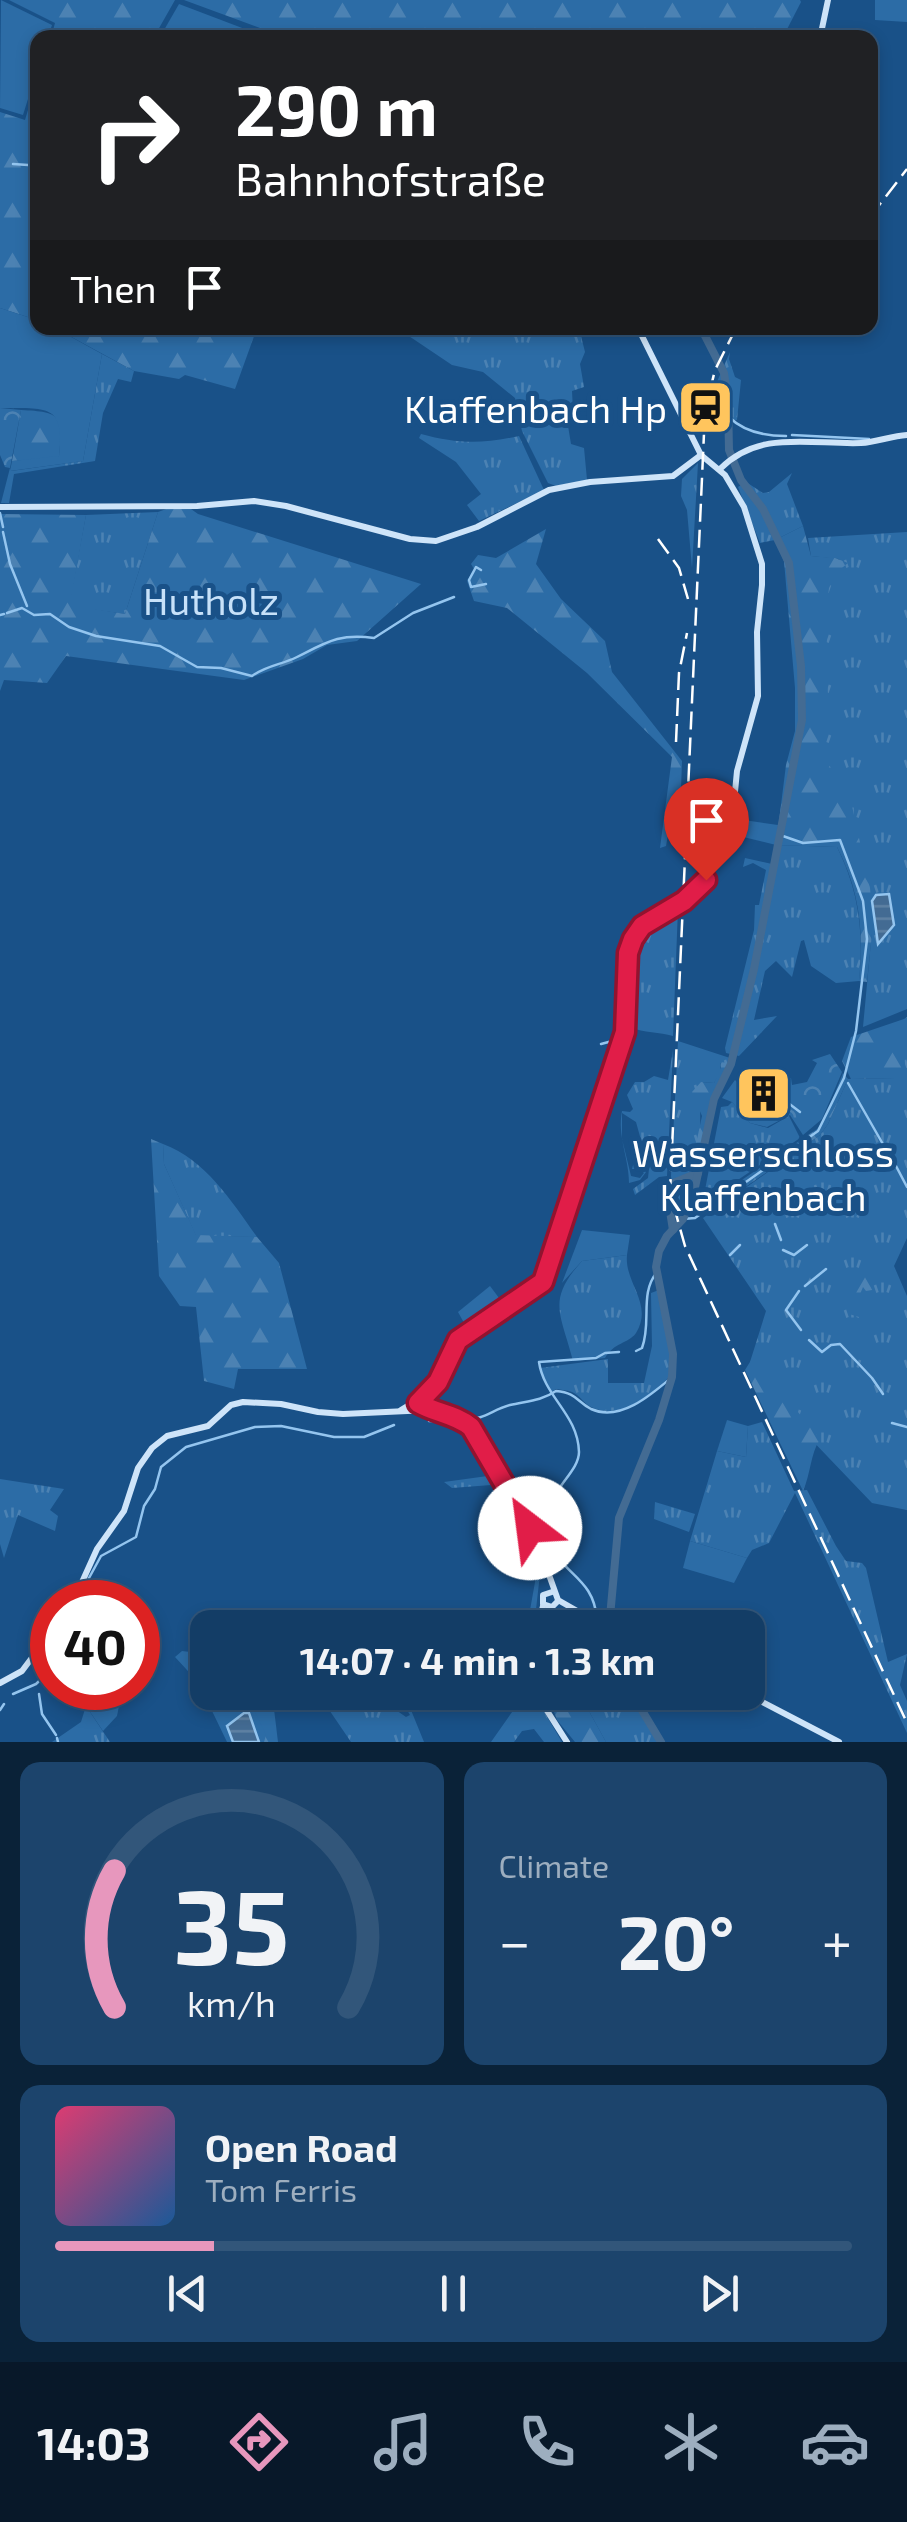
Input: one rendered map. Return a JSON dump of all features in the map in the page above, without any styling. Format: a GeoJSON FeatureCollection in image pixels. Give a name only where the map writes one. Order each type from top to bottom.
{"type":"FeatureCollection","features":[{"type":"Feature","properties":{"kind":"main road"},"geometry":{"type":"LineString","coordinates":[[822,30],[828,0]]}},
{"type":"Feature","properties":{"kind":"main road"},"geometry":{"type":"LineString","coordinates":[[401,1410],[418,1403],[438,1382],[458,1340],[543,1282],[625,1032],[628,953],[633,939],[642,926],[684,901],[706,880],[720,864],[728,844],[736,771],[756,706],[762,564],[734,488],[720,469],[701,455],[641,335]]}},
{"type":"Feature","properties":{"kind":"main road"},"geometry":{"type":"LineString","coordinates":[[720,469],[737,455],[789,440],[859,443],[907,436]]}},
{"type":"Feature","properties":{"kind":"main road"},"geometry":{"type":"LineString","coordinates":[[0,506],[197,506],[254,500],[410,539],[436,540],[466,532],[550,490],[673,476],[701,455]]}},
{"type":"Feature","properties":{"kind":"main road"},"geometry":{"type":"LineString","coordinates":[[83,1580],[97,1549],[124,1511],[138,1468],[152,1448],[167,1436],[208,1426],[231,1405],[243,1402],[343,1414],[429,1410],[455,1417],[471,1427],[548,1567],[548,1593],[555,1605],[569,1610]]}},
{"type":"Feature","properties":{"kind":"main road"},"geometry":{"type":"LineString","coordinates":[[418,1403],[429,1410]]}},
{"type":"Feature","properties":{"kind":"main road"},"geometry":{"type":"LineString","coordinates":[[548,1593],[555,1605]]}},
{"type":"Feature","properties":{"kind":"main road"},"geometry":{"type":"LineString","coordinates":[[552,1610],[555,1605]]}},
{"type":"Feature","properties":{"kind":"main road"},"geometry":{"type":"LineString","coordinates":[[0,1683],[22,1672],[30,1661]]}},
{"type":"Feature","properties":{"kind":"main road"},"geometry":{"type":"LineString","coordinates":[[765,1703],[839,1742]]}},
{"type":"Feature","properties":{"kind":"main road"},"geometry":{"type":"LineString","coordinates":[[548,1710],[567,1742]]}},
{"type":"Feature","properties":{"kind":"green space"},"geometry":{"type":"Polygon","coordinates":[[[1,0],[52,25],[50,30],[30,30],[30,92],[23,115],[0,108],[1,0]]]}},
{"type":"Feature","properties":{"kind":"green space"},"geometry":{"type":"Polygon","coordinates":[[[9,0],[175,0],[158,30],[53,30],[55,23],[9,0]]]}},
{"type":"Feature","properties":{"kind":"green space"},"geometry":{"type":"Polygon","coordinates":[[[184,0],[801,2],[787,30],[265,30],[184,0]]]}},
{"type":"Feature","properties":{"kind":"green space"},"geometry":{"type":"Polygon","coordinates":[[[875,0],[907,0],[907,22],[875,20],[875,0]]]}},
{"type":"Feature","properties":{"kind":"green space"},"geometry":{"type":"Polygon","coordinates":[[[179,4],[248,30],[164,30],[179,4]]]}},
{"type":"Feature","properties":{"kind":"green space"},"geometry":{"type":"Polygon","coordinates":[[[30,103],[30,318],[0,308],[0,112],[25,120],[30,103]]]}},
{"type":"Feature","properties":{"kind":"green space"},"geometry":{"type":"Polygon","coordinates":[[[0,308],[30,318],[30,335],[68,335],[102,354],[83,461],[10,471],[12,461],[59,456],[59,426],[55,417],[40,409],[0,408],[0,308]]]}},
{"type":"Feature","properties":{"kind":"green space"},"geometry":{"type":"Polygon","coordinates":[[[68,335],[254,335],[235,389],[185,375],[179,379],[134,371],[68,335]]]}},
{"type":"Feature","properties":{"kind":"green space"},"geometry":{"type":"Polygon","coordinates":[[[407,335],[581,335],[585,352],[580,364],[584,387],[572,391],[573,411],[567,420],[571,444],[584,448],[587,480],[556,486],[548,483],[522,431],[515,398],[483,372],[452,365],[407,335]]]}},
{"type":"Feature","properties":{"kind":"green space"},"geometry":{"type":"Polygon","coordinates":[[[730,352],[735,377],[741,380],[737,420],[711,418],[716,384],[730,352]]]}},
{"type":"Feature","properties":{"kind":"green space"},"geometry":{"type":"Polygon","coordinates":[[[102,354],[134,371],[131,382],[118,379],[103,413],[95,461],[14,474],[9,503],[1,503],[10,468],[11,471],[83,461],[102,354]]]}},
{"type":"Feature","properties":{"kind":"green space"},"geometry":{"type":"Polygon","coordinates":[[[0,408],[21,410],[10,468],[5,467],[0,455],[0,408]]]}},
{"type":"Feature","properties":{"kind":"green space"},"geometry":{"type":"Polygon","coordinates":[[[21,410],[44,412],[56,418],[59,456],[12,461],[21,410]]]}},
{"type":"Feature","properties":{"kind":"green space"},"geometry":{"type":"Polygon","coordinates":[[[421,434],[470,442],[519,436],[544,490],[479,521],[467,505],[481,494],[456,462],[419,438],[421,434]]]}},
{"type":"Feature","properties":{"kind":"green space"},"geometry":{"type":"Polygon","coordinates":[[[698,463],[692,568],[687,510],[681,496],[682,479],[698,463]]]}},
{"type":"Feature","properties":{"kind":"green space"},"geometry":{"type":"Polygon","coordinates":[[[792,473],[787,484],[803,526],[760,543],[738,487],[746,482],[763,493],[769,492],[792,473]]]}},
{"type":"Feature","properties":{"kind":"green space","name":"Hutholz"},"geometry":{"type":"Polygon","coordinates":[[[191,509],[421,584],[357,641],[327,645],[303,659],[244,680],[66,656],[47,683],[4,680],[0,691],[0,514],[86,515],[70,605],[125,614],[158,512],[191,509]]]}},
{"type":"Feature","properties":{"kind":"green space"},"geometry":{"type":"Polygon","coordinates":[[[158,512],[125,614],[69,606],[86,515],[158,512]]]}},
{"type":"Feature","properties":{"kind":"green space"},"geometry":{"type":"Polygon","coordinates":[[[803,526],[811,556],[848,563],[837,572],[829,588],[825,720],[827,761],[852,806],[870,888],[873,924],[867,982],[859,981],[859,912],[837,847],[776,845],[786,765],[795,731],[795,688],[784,561],[775,540],[803,526]]]}},
{"type":"Feature","properties":{"kind":"green space"},"geometry":{"type":"Polygon","coordinates":[[[546,529],[536,564],[561,599],[605,641],[612,672],[682,761],[680,816],[671,817],[666,846],[660,848],[672,757],[587,673],[507,608],[474,601],[467,581],[478,555],[496,558],[546,529]]]}},
{"type":"Feature","properties":{"kind":"green space"},"geometry":{"type":"Polygon","coordinates":[[[907,532],[907,1009],[863,1027],[872,931],[823,762],[823,591],[842,564],[839,559],[811,556],[808,538],[907,532]]]}},
{"type":"Feature","properties":{"kind":"green space"},"geometry":{"type":"Polygon","coordinates":[[[737,819],[778,825],[776,845],[735,835],[737,819]]]}},
{"type":"Feature","properties":{"kind":"green space"},"geometry":{"type":"Polygon","coordinates":[[[776,845],[837,847],[858,912],[859,981],[836,983],[811,966],[804,940],[801,941],[792,977],[776,961],[765,971],[754,1020],[777,1016],[739,1056],[726,1053],[725,1048],[766,870],[753,863],[743,867],[745,858],[772,864],[776,845]]]}},
{"type":"Feature","properties":{"kind":"green space"},"geometry":{"type":"Polygon","coordinates":[[[678,908],[673,1036],[630,1027],[630,968],[638,941],[678,908]]]}},
{"type":"Feature","properties":{"kind":"green space"},"geometry":{"type":"Polygon","coordinates":[[[907,1017],[907,1238],[894,1266],[907,1296],[907,1510],[872,1503],[806,1434],[750,1362],[766,1311],[703,1218],[820,1135],[848,1079],[895,1078],[903,1069],[907,1017]]]}},
{"type":"Feature","properties":{"kind":"green space"},"geometry":{"type":"Polygon","coordinates":[[[904,1019],[905,1073],[896,1078],[851,1079],[842,1061],[851,1037],[904,1019]]]}},
{"type":"Feature","properties":{"kind":"green space"},"geometry":{"type":"Polygon","coordinates":[[[678,1041],[730,1058],[728,1063],[720,1063],[721,1071],[714,1083],[701,1082],[700,1134],[692,1163],[698,1168],[677,1221],[671,1176],[678,1041]]]}},
{"type":"Feature","properties":{"kind":"green space"},"geometry":{"type":"Polygon","coordinates":[[[673,1050],[667,1176],[659,1177],[635,1195],[633,1189],[648,1178],[649,1169],[636,1122],[622,1113],[622,1138],[621,1120],[622,1111],[633,1109],[627,1095],[635,1082],[654,1076],[668,1080],[673,1050]]]}},
{"type":"Feature","properties":{"kind":"green space"},"geometry":{"type":"Polygon","coordinates":[[[830,1054],[842,1072],[822,1119],[803,1135],[790,1115],[767,1127],[750,1123],[732,1102],[722,1098],[735,1080],[740,1085],[751,1072],[756,1074],[746,1084],[759,1114],[783,1092],[781,1083],[785,1088],[789,1086],[788,1078],[792,1085],[807,1082],[817,1063],[812,1060],[830,1054]]]}},
{"type":"Feature","properties":{"kind":"green space"},"geometry":{"type":"Polygon","coordinates":[[[720,1062],[728,1063],[712,1099],[698,1168],[692,1163],[702,1116],[692,1092],[701,1082],[714,1083],[720,1062]]]}},
{"type":"Feature","properties":{"kind":"green space"},"geometry":{"type":"Polygon","coordinates":[[[843,1073],[848,1079],[820,1135],[724,1202],[720,1200],[721,1194],[817,1129],[843,1073]]]}},
{"type":"Feature","properties":{"kind":"green space"},"geometry":{"type":"Polygon","coordinates":[[[732,1102],[750,1123],[768,1128],[789,1116],[800,1138],[720,1192],[705,1190],[721,1107],[732,1102]]]}},
{"type":"Feature","properties":{"kind":"green space"},"geometry":{"type":"Polygon","coordinates":[[[151,1139],[163,1144],[164,1164],[196,1235],[257,1237],[279,1263],[307,1369],[238,1369],[234,1389],[204,1381],[196,1307],[180,1306],[159,1276],[151,1139]]]}},
{"type":"Feature","properties":{"kind":"green space"},"geometry":{"type":"Polygon","coordinates":[[[623,1142],[631,1176],[640,1178],[644,1173],[632,1169],[635,1158],[641,1161],[634,1168],[643,1166],[646,1172],[640,1180],[629,1183],[623,1142]]]}},
{"type":"Feature","properties":{"kind":"green space"},"geometry":{"type":"Polygon","coordinates":[[[163,1144],[205,1171],[257,1237],[196,1236],[164,1164],[163,1144]]]}},
{"type":"Feature","properties":{"kind":"green space"},"geometry":{"type":"Polygon","coordinates":[[[846,1224],[841,1247],[828,1253],[823,1272],[796,1293],[801,1276],[846,1224]]]}},
{"type":"Feature","properties":{"kind":"green space"},"geometry":{"type":"Polygon","coordinates":[[[582,1230],[630,1235],[627,1255],[582,1261],[562,1283],[582,1230]]]}},
{"type":"Feature","properties":{"kind":"green space"},"geometry":{"type":"Polygon","coordinates":[[[627,1255],[642,1313],[636,1333],[605,1358],[573,1361],[561,1319],[564,1287],[582,1261],[627,1255]]]}},
{"type":"Feature","properties":{"kind":"green space"},"geometry":{"type":"Polygon","coordinates":[[[863,1271],[870,1275],[872,1290],[863,1287],[858,1299],[875,1315],[859,1317],[849,1314],[843,1299],[847,1286],[863,1271]]]}},
{"type":"Feature","properties":{"kind":"green space"},"geometry":{"type":"Polygon","coordinates":[[[490,1286],[505,1306],[468,1330],[458,1312],[490,1286]]]}},
{"type":"Feature","properties":{"kind":"green space"},"geometry":{"type":"Polygon","coordinates":[[[659,1290],[670,1350],[669,1377],[643,1399],[612,1411],[591,1407],[570,1391],[556,1389],[550,1393],[540,1368],[608,1359],[608,1383],[644,1383],[652,1346],[651,1293],[659,1290]]]}},
{"type":"Feature","properties":{"kind":"green space"},"geometry":{"type":"Polygon","coordinates":[[[753,1357],[820,1439],[803,1491],[745,1370],[753,1357]]]}},
{"type":"Feature","properties":{"kind":"green space"},"geometry":{"type":"Polygon","coordinates":[[[727,1420],[748,1426],[746,1457],[717,1451],[727,1420]]]}},
{"type":"Feature","properties":{"kind":"green space"},"geometry":{"type":"Polygon","coordinates":[[[762,1422],[794,1491],[807,1490],[846,1561],[862,1563],[866,1568],[888,1662],[907,1654],[900,1685],[907,1701],[907,1733],[795,1493],[769,1543],[752,1550],[747,1558],[690,1541],[717,1451],[746,1457],[748,1426],[762,1422]]]}},
{"type":"Feature","properties":{"kind":"green space"},"geometry":{"type":"Polygon","coordinates":[[[495,1475],[541,1565],[536,1610],[530,1610],[537,1571],[517,1522],[491,1485],[452,1488],[444,1482],[495,1475]]]}},
{"type":"Feature","properties":{"kind":"green space"},"geometry":{"type":"Polygon","coordinates":[[[0,1479],[64,1489],[50,1510],[58,1516],[55,1531],[18,1515],[4,1558],[0,1544],[0,1479]]]}},
{"type":"Feature","properties":{"kind":"green space"},"geometry":{"type":"Polygon","coordinates":[[[655,1502],[695,1514],[689,1532],[654,1519],[655,1502]]]}},
{"type":"Feature","properties":{"kind":"green space"},"geometry":{"type":"Polygon","coordinates":[[[690,1541],[747,1558],[734,1583],[683,1568],[690,1541]]]}},
{"type":"Feature","properties":{"kind":"green space"},"geometry":{"type":"Polygon","coordinates":[[[182,1651],[190,1652],[190,1673],[175,1657],[182,1651]]]}},
{"type":"Feature","properties":{"kind":"green space"},"geometry":{"type":"Polygon","coordinates":[[[85,1710],[89,1710],[110,1742],[52,1742],[81,1722],[85,1710]]]}},
{"type":"Feature","properties":{"kind":"green space"},"geometry":{"type":"Polygon","coordinates":[[[89,1710],[118,1710],[117,1716],[103,1731],[89,1710]]]}},
{"type":"Feature","properties":{"kind":"green space"},"geometry":{"type":"Polygon","coordinates":[[[212,1710],[254,1710],[266,1735],[264,1742],[227,1742],[212,1710]]]}},
{"type":"Feature","properties":{"kind":"green space"},"geometry":{"type":"Polygon","coordinates":[[[244,1710],[274,1710],[278,1742],[261,1742],[244,1710]]]}},
{"type":"Feature","properties":{"kind":"green space"},"geometry":{"type":"Polygon","coordinates":[[[329,1710],[396,1710],[406,1717],[410,1715],[407,1710],[411,1710],[424,1742],[351,1742],[329,1710]]]}},
{"type":"Feature","properties":{"kind":"green space"},"geometry":{"type":"Polygon","coordinates":[[[513,1710],[543,1710],[562,1742],[544,1742],[534,1729],[522,1731],[514,1742],[491,1742],[513,1710]]]}},
{"type":"Feature","properties":{"kind":"green space"},"geometry":{"type":"Polygon","coordinates":[[[553,1710],[590,1710],[606,1742],[575,1742],[553,1710]]]}},
{"type":"Feature","properties":{"kind":"green space"},"geometry":{"type":"Polygon","coordinates":[[[590,1710],[641,1710],[661,1742],[606,1742],[590,1710]]]}},
{"type":"Feature","properties":{"kind":"shaded area"},"geometry":{"type":"Polygon","coordinates":[[[889,894],[894,925],[878,944],[872,901],[876,895],[889,894]]]}},
{"type":"Feature","properties":{"kind":"shaded area"},"geometry":{"type":"Polygon","coordinates":[[[769,1073],[781,1083],[783,1099],[771,1112],[752,1112],[743,1090],[756,1074],[769,1073]]]}},
{"type":"Feature","properties":{"kind":"shaded area"},"geometry":{"type":"Polygon","coordinates":[[[249,1713],[259,1742],[233,1742],[227,1726],[249,1713]]]}},
{"type":"Feature","properties":{"kind":"waterway"},"geometry":{"type":"LineString","coordinates":[[13,164],[28,165]]}},
{"type":"Feature","properties":{"kind":"waterway"},"geometry":{"type":"LineString","coordinates":[[611,1610],[619,1518],[672,1377],[673,1354],[656,1267],[659,1251],[683,1219],[694,1192],[714,1099],[731,1064],[754,969],[802,720],[801,666],[789,563],[763,509],[741,480],[729,450],[724,373],[705,335]]}},
{"type":"Feature","properties":{"kind":"waterway"},"geometry":{"type":"LineString","coordinates":[[729,417],[755,432],[786,436]]}},
{"type":"Feature","properties":{"kind":"waterway"},"geometry":{"type":"LineString","coordinates":[[792,435],[869,439]]}},
{"type":"Feature","properties":{"kind":"waterway"},"geometry":{"type":"LineString","coordinates":[[0,513],[3,527]]}},
{"type":"Feature","properties":{"kind":"waterway"},"geometry":{"type":"LineString","coordinates":[[3,532],[10,564],[27,606]]}},
{"type":"Feature","properties":{"kind":"waterway"},"geometry":{"type":"LineString","coordinates":[[481,570],[476,567],[469,580],[471,587],[486,584]]}},
{"type":"Feature","properties":{"kind":"waterway"},"geometry":{"type":"LineString","coordinates":[[7,613],[22,608],[34,615],[50,614],[69,627],[96,636],[160,646],[197,667],[252,676],[334,640],[374,638],[413,613],[454,597]]}},
{"type":"Feature","properties":{"kind":"waterway"},"geometry":{"type":"LineString","coordinates":[[0,615],[4,614]]}},
{"type":"Feature","properties":{"kind":"waterway"},"geometry":{"type":"LineString","coordinates":[[683,1219],[695,1218],[818,1131],[844,1078],[856,1031],[867,939],[863,901],[840,840],[803,843],[780,835]]}},
{"type":"Feature","properties":{"kind":"waterway"},"geometry":{"type":"LineString","coordinates":[[626,952],[627,937]]}},
{"type":"Feature","properties":{"kind":"waterway"},"geometry":{"type":"LineString","coordinates":[[601,1044],[616,1040],[619,1034],[625,959]]}},
{"type":"Feature","properties":{"kind":"waterway"},"geometry":{"type":"LineString","coordinates":[[848,1083],[892,1160]]}},
{"type":"Feature","properties":{"kind":"waterway"},"geometry":{"type":"LineString","coordinates":[[783,1099],[800,1112]]}},
{"type":"Feature","properties":{"kind":"waterway"},"geometry":{"type":"LineString","coordinates":[[896,1166],[907,1187]]}},
{"type":"Feature","properties":{"kind":"waterway"},"geometry":{"type":"LineString","coordinates":[[673,1230],[666,1186],[698,1173]]}},
{"type":"Feature","properties":{"kind":"waterway"},"geometry":{"type":"LineString","coordinates":[[775,1224],[781,1240]]}},
{"type":"Feature","properties":{"kind":"waterway"},"geometry":{"type":"LineString","coordinates":[[730,1255],[740,1245]]}},
{"type":"Feature","properties":{"kind":"waterway"},"geometry":{"type":"LineString","coordinates":[[783,1250],[794,1255],[807,1245]]}},
{"type":"Feature","properties":{"kind":"waterway"},"geometry":{"type":"LineString","coordinates":[[805,1286],[826,1269]]}},
{"type":"Feature","properties":{"kind":"waterway"},"geometry":{"type":"LineString","coordinates":[[636,1351],[642,1348],[645,1338],[648,1290],[657,1272]]}},
{"type":"Feature","properties":{"kind":"waterway"},"geometry":{"type":"LineString","coordinates":[[799,1291],[786,1310],[801,1330]]}},
{"type":"Feature","properties":{"kind":"waterway"},"geometry":{"type":"LineString","coordinates":[[809,1340],[822,1352],[840,1344],[883,1394]]}},
{"type":"Feature","properties":{"kind":"waterway"},"geometry":{"type":"LineString","coordinates":[[595,1610],[589,1593],[560,1560],[548,1536],[548,1509],[573,1470],[579,1452],[573,1427],[547,1385],[539,1362],[596,1358],[619,1352]]}},
{"type":"Feature","properties":{"kind":"waterway"},"geometry":{"type":"LineString","coordinates":[[465,1420],[556,1391],[572,1395],[591,1409],[613,1412],[634,1405],[672,1377]]}},
{"type":"Feature","properties":{"kind":"waterway"},"geometry":{"type":"LineString","coordinates":[[429,1421],[457,1421]]}},
{"type":"Feature","properties":{"kind":"waterway"},"geometry":{"type":"LineString","coordinates":[[892,1423],[907,1427]]}},
{"type":"Feature","properties":{"kind":"waterway"},"geometry":{"type":"LineString","coordinates":[[88,1580],[101,1556],[136,1537],[161,1467],[186,1447],[255,1427],[281,1426],[334,1437],[364,1437],[394,1425]]}},
{"type":"Feature","properties":{"kind":"waterway"},"geometry":{"type":"LineString","coordinates":[[13,1694],[30,1687]]}},
{"type":"Feature","properties":{"kind":"waterway"},"geometry":{"type":"LineString","coordinates":[[0,1710],[4,1704]]}},
{"type":"Feature","properties":{"kind":"waterway"},"geometry":{"type":"LineString","coordinates":[[41,1710],[56,1735]]}},
{"type":"Feature","properties":{"kind":"waterway"},"geometry":{"type":"LineString","coordinates":[[642,1710],[661,1742]]}},
{"type":"Feature","properties":{"kind":"waterway"},"geometry":{"type":"LineString","coordinates":[[57,1738],[58,1742]]}},
{"type":"Feature","properties":{"kind":"railway"},"geometry":{"type":"LineString","coordinates":[[878,207],[907,169]]}},
{"type":"Feature","properties":{"kind":"railway"},"geometry":{"type":"LineString","coordinates":[[732,335],[715,370],[705,411],[670,1193],[685,1246],[907,1723]]}},
{"type":"Feature","properties":{"kind":"railway"},"geometry":{"type":"LineString","coordinates":[[658,539],[679,568],[688,599]]}},
{"type":"Feature","properties":{"kind":"railway"},"geometry":{"type":"LineString","coordinates":[[676,742],[679,673],[687,633]]}},
{"type":"Feature","properties":{"kind":"place","name":"Klaffenbach Hp"},"geometry":{"type":"Point","coordinates":[706,408]}},
{"type":"Feature","properties":{"kind":"place","name":"Wasserschloss Klaffenbach"},"geometry":{"type":"Point","coordinates":[763,1094]}},
{"type":"Feature","properties":{"kind":"route"},"geometry":{"type":"LineString","coordinates":[[530,1528],[471,1427],[418,1403],[438,1382],[458,1340],[543,1282],[621,1048],[628,953],[633,939],[642,926],[694,894],[706,880]]}}]}
